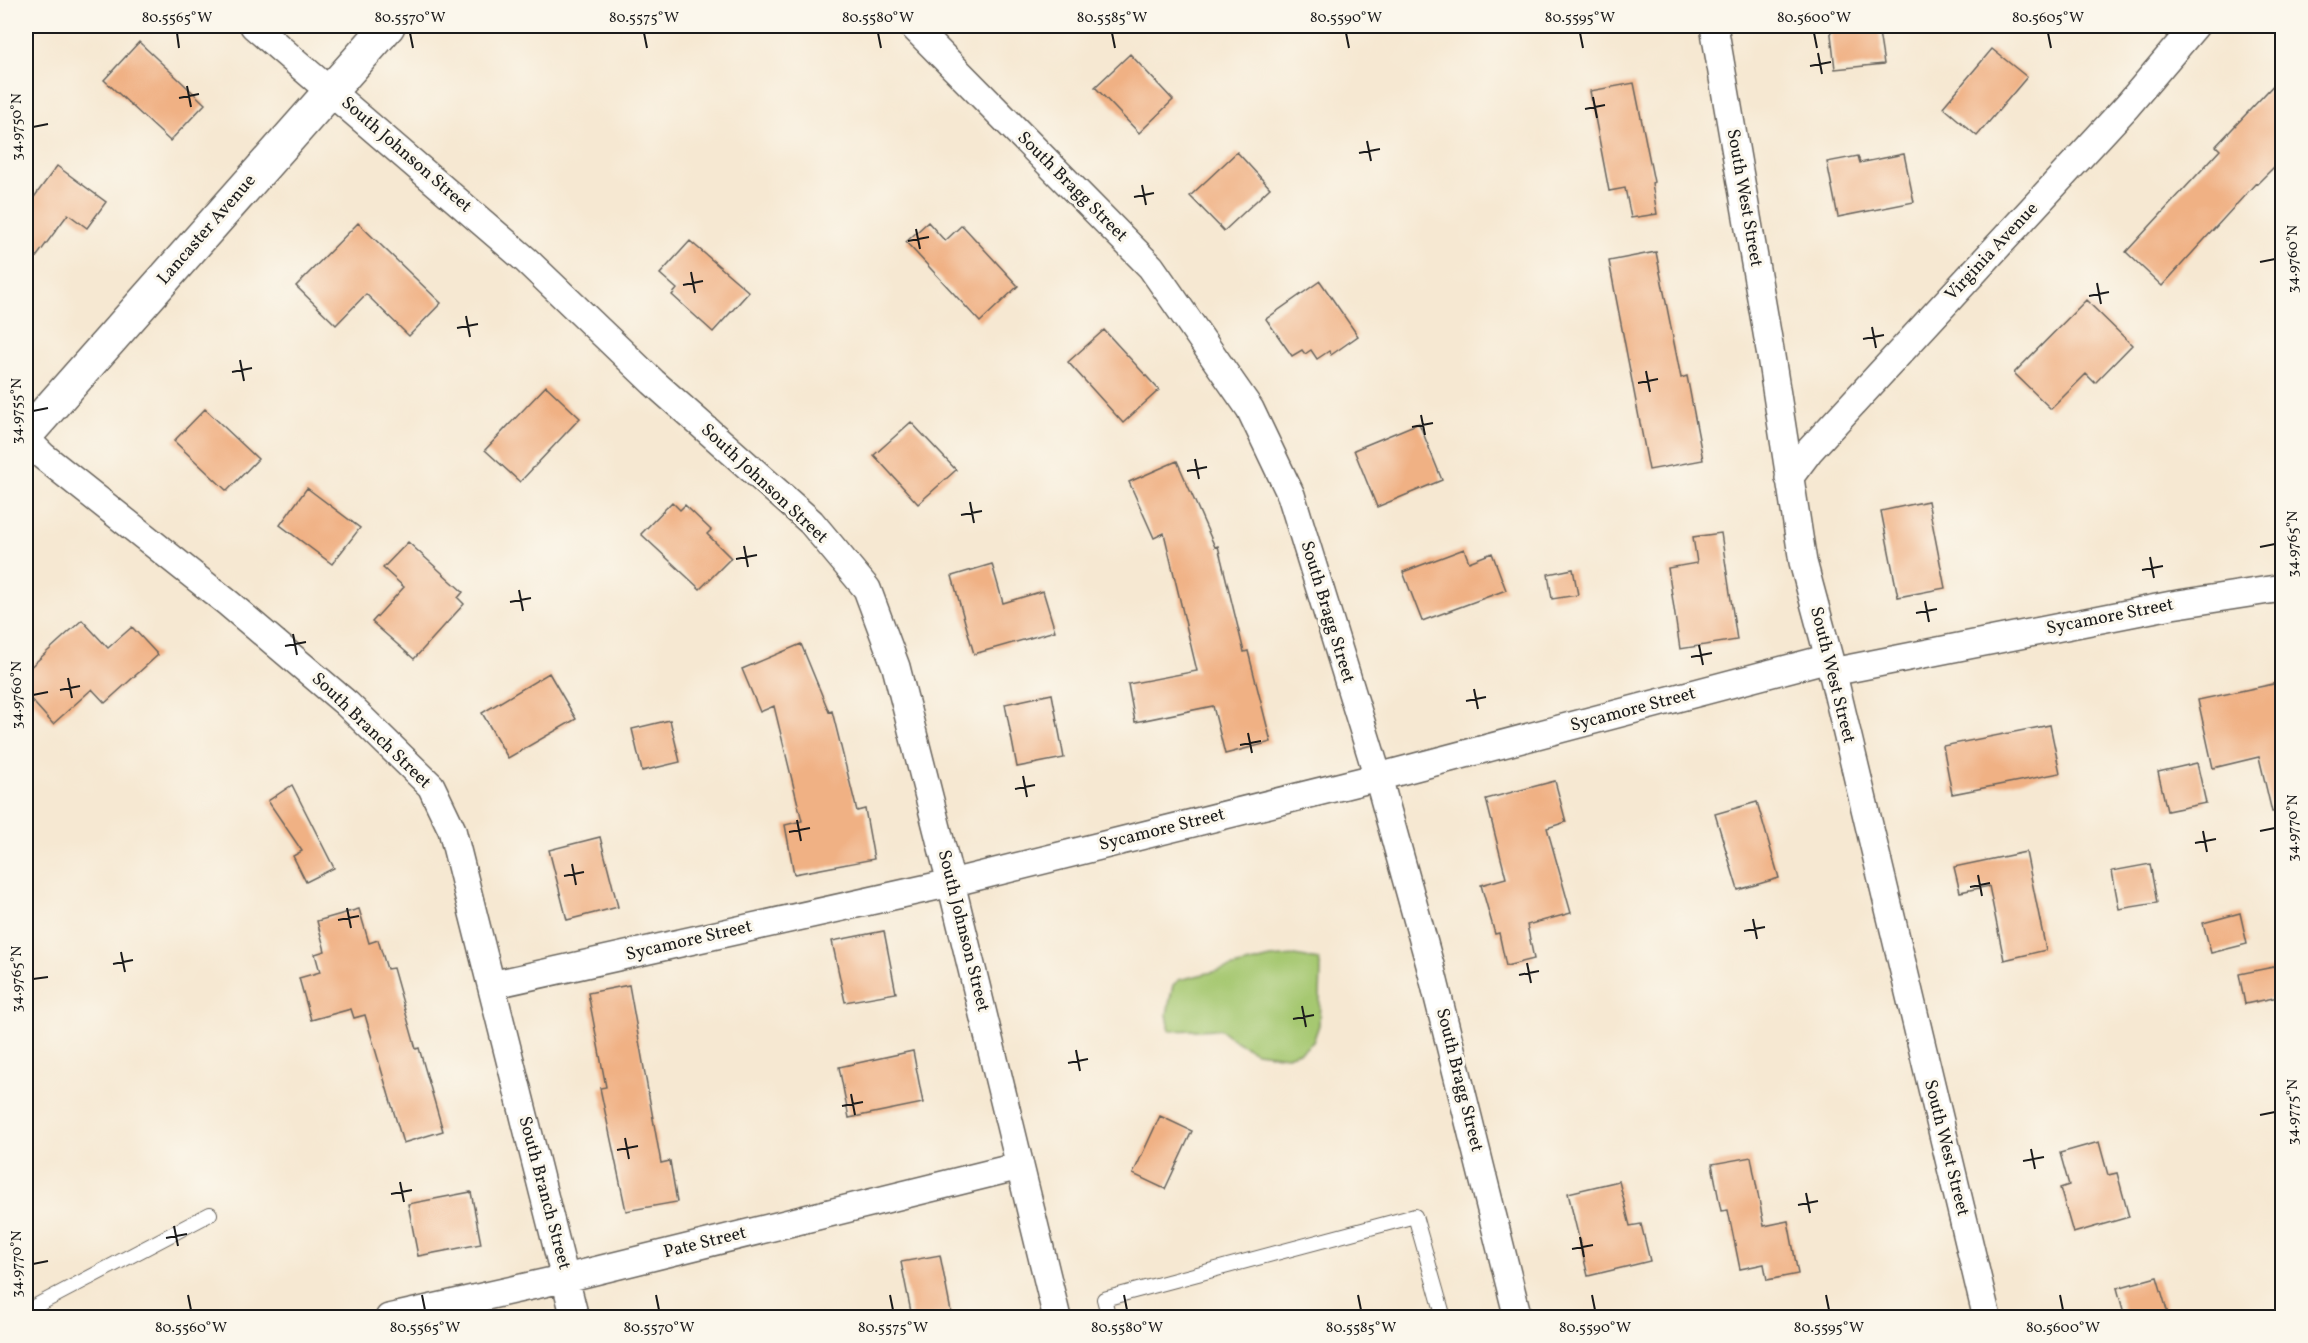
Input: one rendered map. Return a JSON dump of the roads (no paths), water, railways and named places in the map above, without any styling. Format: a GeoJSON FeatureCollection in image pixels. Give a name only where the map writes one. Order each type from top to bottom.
{"type":"FeatureCollection","features":[{"type":"Feature","properties":{"kind":"main road","name":"Lancaster Avenue"},"geometry":{"type":"LineString","coordinates":[[26,437],[330,90],[379,28]]}},
{"type":"Feature","properties":{"kind":"street","name":"South Johnson Street"},"geometry":{"type":"LineString","coordinates":[[254,26],[526,260],[653,382],[811,522],[867,589],[896,667],[1057,1317]]}},
{"type":"Feature","properties":{"kind":"street","name":"South Bragg Street"},"geometry":{"type":"LineString","coordinates":[[913,26],[1151,267],[1250,409],[1291,495],[1378,777],[1433,977],[1518,1317]]}},
{"type":"Feature","properties":{"kind":"street","name":"Virginia Avenue"},"geometry":{"type":"LineString","coordinates":[[1789,478],[1810,450],[2127,106],[2195,26]]}},
{"type":"Feature","properties":{"kind":"street","name":"South West Street"},"geometry":{"type":"LineString","coordinates":[[1717,28],[1803,562],[1830,665],[1987,1317]]}},
{"type":"Feature","properties":{"kind":"street","name":"South Branch Street"},"geometry":{"type":"LineString","coordinates":[[26,437],[43,456],[228,603],[347,704],[431,786],[452,830],[575,1317]]}},
{"type":"Feature","properties":{"kind":"street","name":"Sycamore Street"},"geometry":{"type":"LineString","coordinates":[[491,985],[951,883],[1830,665],[2172,605],[2283,588]]}},
{"type":"Feature","properties":{"kind":"street","name":"Pate Street"},"geometry":{"type":"LineString","coordinates":[[389,1317],[566,1278],[1020,1166]]}},
{"type":"Feature","properties":{"kind":"lane"},"geometry":{"type":"LineString","coordinates":[[26,1311],[210,1214]]}},
{"type":"Feature","properties":{"kind":"lane"},"geometry":{"type":"LineString","coordinates":[[1109,1317],[1104,1299],[1415,1216],[1444,1317]]}}]}
